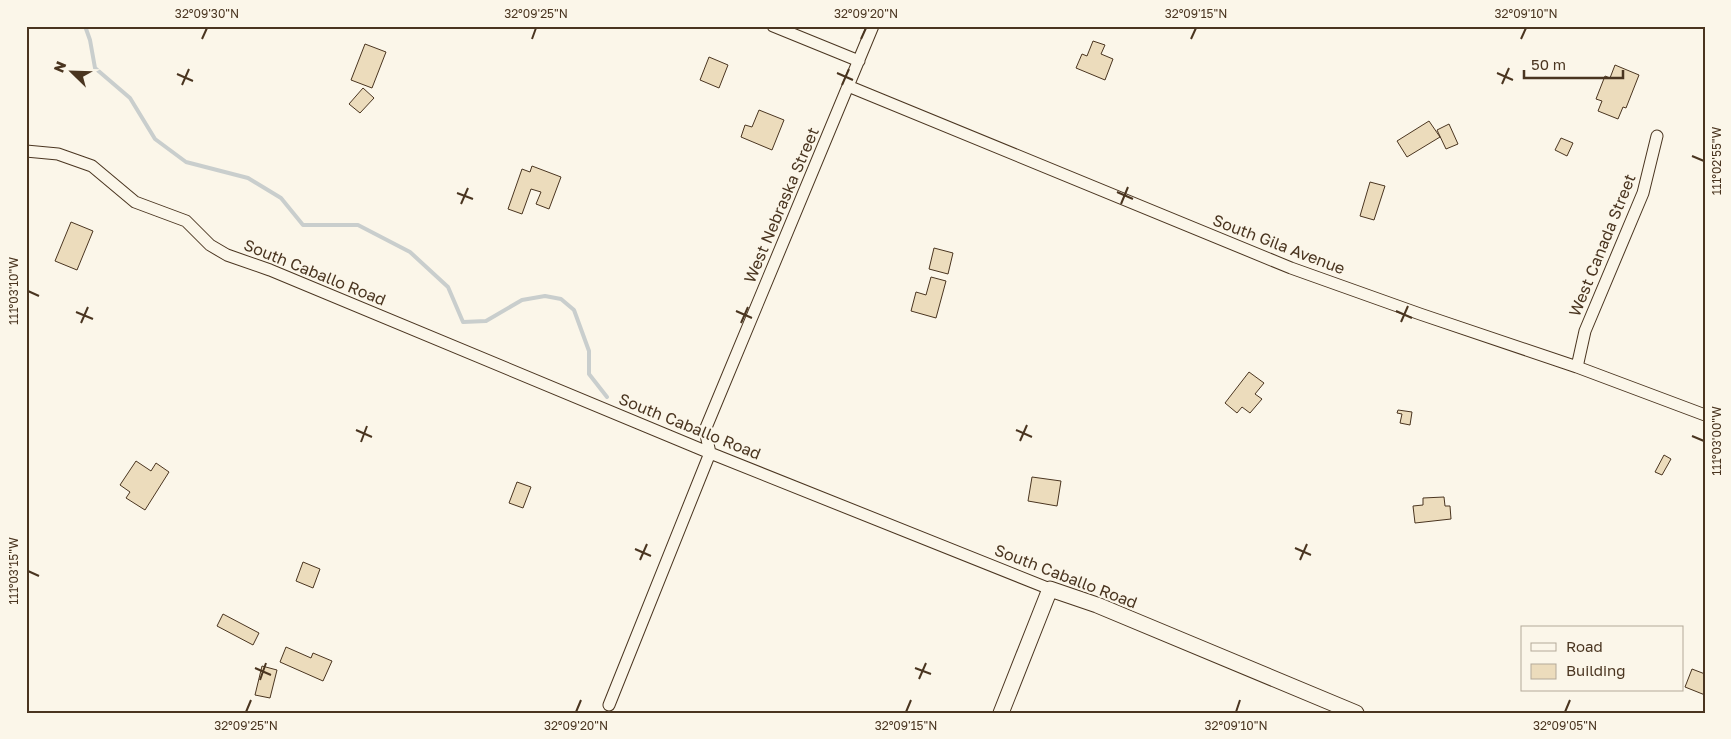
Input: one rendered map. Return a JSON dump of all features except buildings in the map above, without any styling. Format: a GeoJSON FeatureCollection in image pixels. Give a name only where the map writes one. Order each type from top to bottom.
{"type":"FeatureCollection","features":[{"type":"Feature","properties":{"kind":"street"},"geometry":{"type":"LineString","coordinates":[[773,26],[858,61]]}},
{"type":"Feature","properties":{"kind":"street","name":"West Nebraska Street"},"geometry":{"type":"LineString","coordinates":[[710,453],[705,430],[874,26]]}},
{"type":"Feature","properties":{"kind":"street","name":"South Gila Avenue"},"geometry":{"type":"LineString","coordinates":[[848,86],[1291,268],[1577,367],[1705,415]]}},
{"type":"Feature","properties":{"kind":"street","name":"West Canada Street"},"geometry":{"type":"LineString","coordinates":[[1577,367],[1585,331],[1643,193],[1657,136]]}},
{"type":"Feature","properties":{"kind":"street","name":"South Caballo Road"},"geometry":{"type":"LineString","coordinates":[[26,151],[58,154],[92,166],[135,202],[186,221],[210,245],[227,255],[270,270],[710,453],[1050,589],[1097,605],[1356,713]]}},
{"type":"Feature","properties":{"kind":"street"},"geometry":{"type":"LineString","coordinates":[[609,705],[710,453]]}},
{"type":"Feature","properties":{"kind":"street"},"geometry":{"type":"LineString","coordinates":[[1001,713],[1050,589]]}},
{"type":"Feature","properties":{"kind":"waterway"},"geometry":{"type":"LineString","coordinates":[[85,26],[90,40],[95,68],[130,98],[155,139],[186,162],[248,178],[281,198],[303,225],[358,225],[410,252],[448,287],[463,322],[486,321],[522,300],[545,296],[561,299],[574,310],[589,351],[589,374],[607,397]]}}]}
